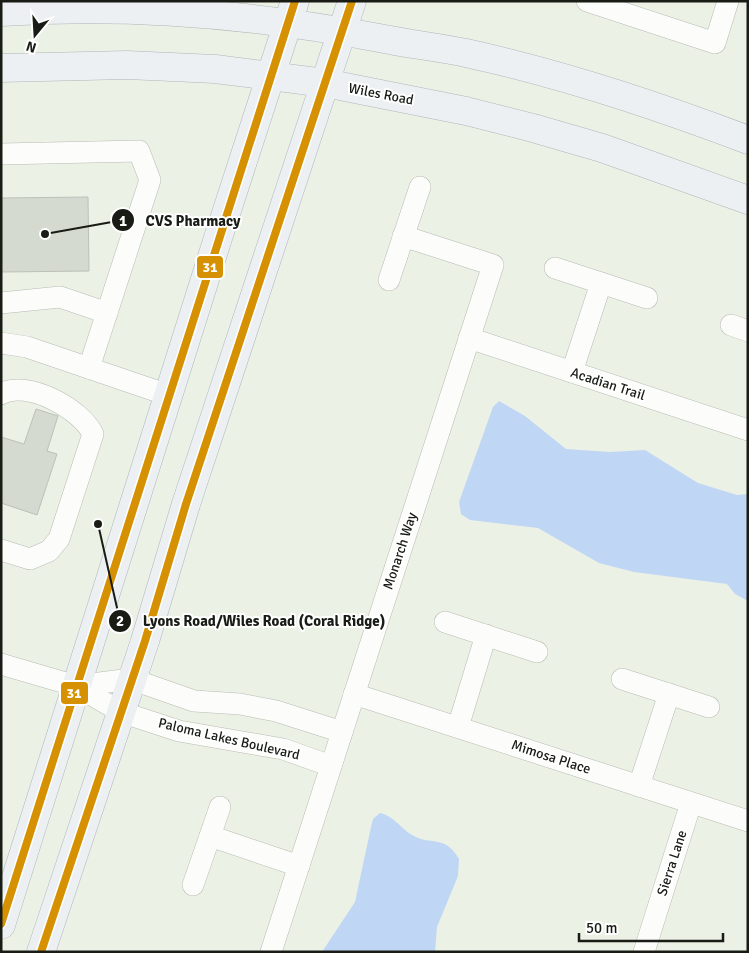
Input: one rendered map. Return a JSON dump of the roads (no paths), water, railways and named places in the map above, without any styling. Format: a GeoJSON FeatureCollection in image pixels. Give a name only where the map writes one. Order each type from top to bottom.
{"type":"FeatureCollection","features":[{"type":"Feature","properties":{"kind":"main road"},"geometry":{"type":"LineString","coordinates":[[40,952],[132,679],[189,496],[352,1]]}},
{"type":"Feature","properties":{"kind":"main road"},"geometry":{"type":"LineString","coordinates":[[1,12],[40,9],[291,12],[342,31],[465,53],[538,71],[673,112],[748,140]]}},
{"type":"Feature","properties":{"kind":"main road"},"geometry":{"type":"LineString","coordinates":[[1,925],[291,12]]}},
{"type":"Feature","properties":{"kind":"main road","name":"Wiles Road"},"geometry":{"type":"LineString","coordinates":[[1,68],[127,65],[215,69],[271,74],[325,83],[466,111],[533,128],[602,148],[748,200]]}},
{"type":"Feature","properties":{"kind":"street"},"geometry":{"type":"LineString","coordinates":[[587,1],[715,43],[728,1]]}},
{"type":"Feature","properties":{"kind":"street"},"geometry":{"type":"LineString","coordinates":[[1,154],[139,151],[150,180],[89,368]]}},
{"type":"Feature","properties":{"kind":"street"},"geometry":{"type":"LineString","coordinates":[[389,280],[420,187]]}},
{"type":"Feature","properties":{"kind":"street","name":"Monarch Way"},"geometry":{"type":"LineString","coordinates":[[271,952],[493,264],[403,236]]}},
{"type":"Feature","properties":{"kind":"street"},"geometry":{"type":"LineString","coordinates":[[555,268],[647,298]]}},
{"type":"Feature","properties":{"kind":"street"},"geometry":{"type":"LineString","coordinates":[[572,372],[601,283]]}},
{"type":"Feature","properties":{"kind":"street"},"geometry":{"type":"LineString","coordinates":[[1,303],[60,297],[107,313]]}},
{"type":"Feature","properties":{"kind":"street","name":"Acadian Trail"},"geometry":{"type":"LineString","coordinates":[[469,338],[748,430]]}},
{"type":"Feature","properties":{"kind":"street"},"geometry":{"type":"LineString","coordinates":[[1,343],[27,347],[168,395]]}},
{"type":"Feature","properties":{"kind":"street"},"geometry":{"type":"LineString","coordinates":[[1,394],[7,390],[24,388],[72,409],[87,423],[93,434],[59,539],[49,550],[30,559],[1,550]]}},
{"type":"Feature","properties":{"kind":"street"},"geometry":{"type":"LineString","coordinates":[[445,622],[536,652]]}},
{"type":"Feature","properties":{"kind":"street"},"geometry":{"type":"LineString","coordinates":[[458,727],[486,635]]}},
{"type":"Feature","properties":{"kind":"street"},"geometry":{"type":"LineString","coordinates":[[1,664],[76,686],[132,679],[194,700],[240,704],[276,711],[342,732]]}},
{"type":"Feature","properties":{"kind":"street"},"geometry":{"type":"LineString","coordinates":[[622,679],[710,707]]}},
{"type":"Feature","properties":{"kind":"street","name":"Paloma Lakes Boulevard"},"geometry":{"type":"LineString","coordinates":[[76,686],[121,712],[179,730],[283,748],[331,766]]}},
{"type":"Feature","properties":{"kind":"street","name":"Mimosa Place"},"geometry":{"type":"LineString","coordinates":[[354,694],[748,821]]}},
{"type":"Feature","properties":{"kind":"street"},"geometry":{"type":"LineString","coordinates":[[639,786],[668,694]]}},
{"type":"Feature","properties":{"kind":"street","name":"Sierra Lane"},"geometry":{"type":"LineString","coordinates":[[644,952],[691,803]]}},
{"type":"Feature","properties":{"kind":"street"},"geometry":{"type":"LineString","coordinates":[[193,885],[220,807]]}},
{"type":"Feature","properties":{"kind":"street"},"geometry":{"type":"LineString","coordinates":[[210,836],[299,866]]}},
{"type":"Feature","properties":{"kind":"water"},"geometry":{"type":"Polygon","coordinates":[[[499,401],[525,416],[566,449],[610,452],[645,450],[698,483],[737,495],[748,494],[748,601],[735,594],[727,584],[634,572],[599,563],[538,528],[470,520],[461,514],[459,502],[493,407],[499,401]]]}},
{"type":"Feature","properties":{"kind":"water"},"geometry":{"type":"Polygon","coordinates":[[[380,813],[393,819],[412,835],[443,843],[454,851],[459,859],[458,876],[437,927],[435,952],[322,952],[355,902],[373,819],[380,813]]]}},
{"type":"Feature","properties":{"kind":"place","name":"CVS Pharmacy"},"geometry":{"type":"Point","coordinates":[45,234]}},
{"type":"Feature","properties":{"kind":"place","name":"Lyons Road/Wiles Road (Coral Ridge)"},"geometry":{"type":"Point","coordinates":[98,524]}}]}
